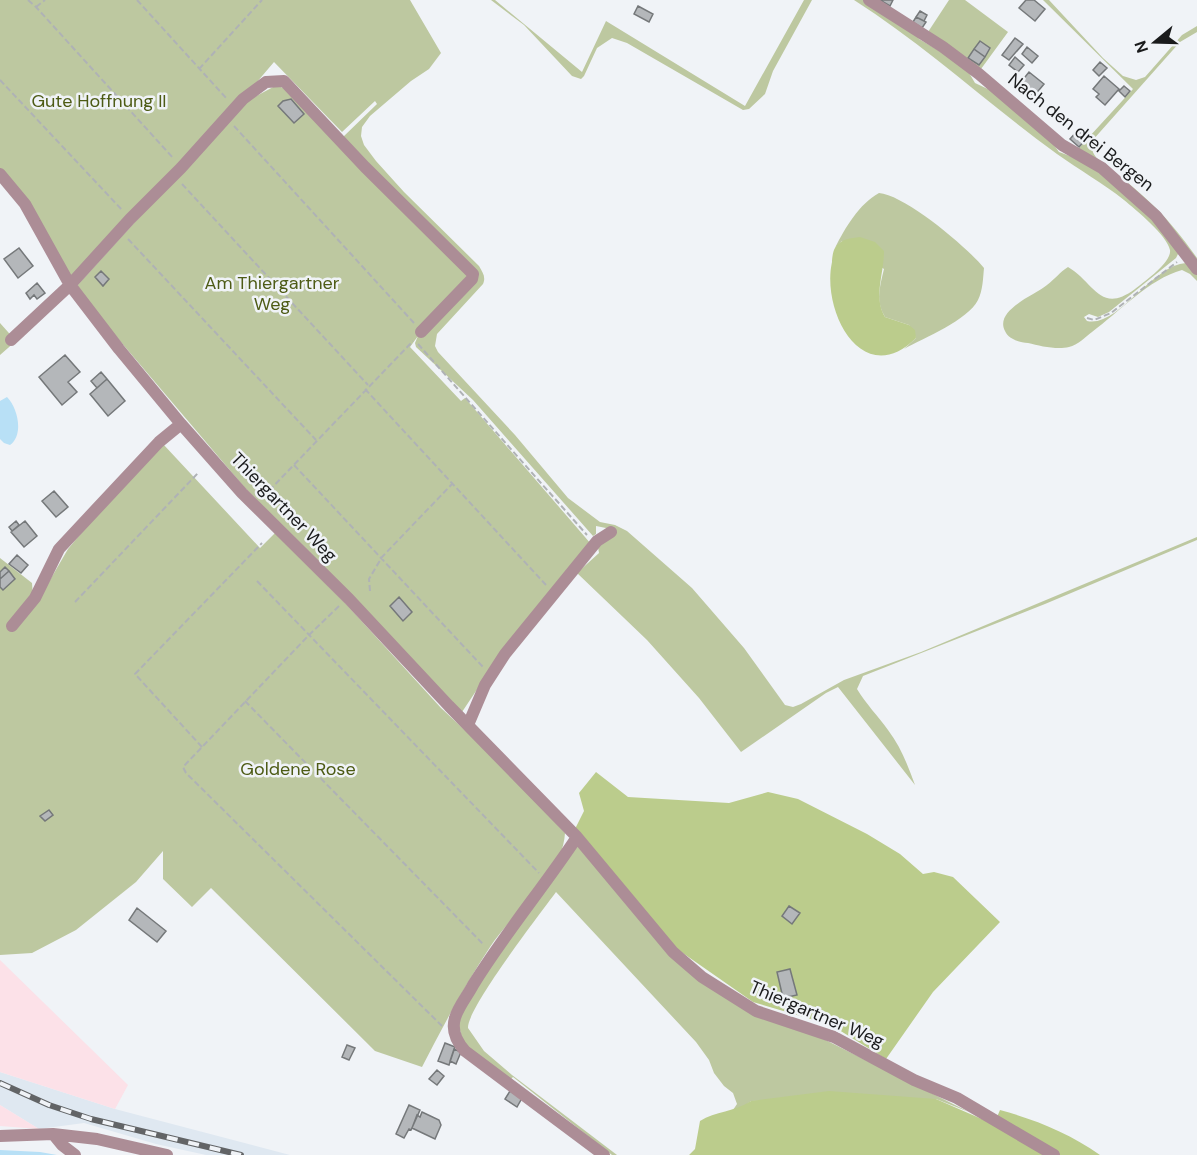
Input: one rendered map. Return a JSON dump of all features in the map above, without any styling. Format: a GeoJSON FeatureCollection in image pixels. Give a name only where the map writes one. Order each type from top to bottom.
{"type":"FeatureCollection","features":[{"type":"Feature","properties":{"kind":"street","name":"Nach den drei Bergen"},"geometry":{"type":"LineString","coordinates":[[869,0],[944,47],[1062,145],[1102,168],[1156,216],[1197,268]]}},
{"type":"Feature","properties":{"kind":"street"},"geometry":{"type":"LineString","coordinates":[[11,340],[70,285],[130,219],[178,172],[243,99],[266,82],[284,81],[365,167],[473,274],[472,279],[421,332]]}},
{"type":"Feature","properties":{"kind":"street","name":"Thiergartner Weg"},"geometry":{"type":"LineString","coordinates":[[0,174],[25,204],[70,285],[181,424],[255,505],[349,599],[577,837],[673,952],[702,977],[756,1011],[834,1037],[914,1080],[957,1098],[1054,1155]]}},
{"type":"Feature","properties":{"kind":"street"},"geometry":{"type":"LineString","coordinates":[[12,626],[35,598],[59,549],[159,442],[181,424]]}},
{"type":"Feature","properties":{"kind":"street"},"geometry":{"type":"LineString","coordinates":[[468,725],[491,676],[505,654],[597,542],[611,532]]}},
{"type":"Feature","properties":{"kind":"street"},"geometry":{"type":"LineString","coordinates":[[577,837],[547,882],[493,953],[455,1017],[454,1030],[458,1042],[465,1051],[604,1155]]}},
{"type":"Feature","properties":{"kind":"street"},"geometry":{"type":"LineString","coordinates":[[0,1136],[53,1134],[97,1139],[167,1155]]}},
{"type":"Feature","properties":{"kind":"street"},"geometry":{"type":"LineString","coordinates":[[53,1134],[75,1155]]}},
{"type":"Feature","properties":{"kind":"path"},"geometry":{"type":"LineString","coordinates":[[28,0],[368,385]]}},
{"type":"Feature","properties":{"kind":"path"},"geometry":{"type":"LineString","coordinates":[[36,7],[45,0]]}},
{"type":"Feature","properties":{"kind":"path"},"geometry":{"type":"LineString","coordinates":[[137,0],[199,69],[231,112],[421,332]]}},
{"type":"Feature","properties":{"kind":"path"},"geometry":{"type":"LineString","coordinates":[[199,69],[262,0]]}},
{"type":"Feature","properties":{"kind":"path"},"geometry":{"type":"LineString","coordinates":[[0,80],[130,219]]}},
{"type":"Feature","properties":{"kind":"path"},"geometry":{"type":"LineString","coordinates":[[120,230],[316,440]]}},
{"type":"Feature","properties":{"kind":"path"},"geometry":{"type":"LineString","coordinates":[[1087,318],[1094,320],[1111,313],[1186,255]]}},
{"type":"Feature","properties":{"kind":"path"},"geometry":{"type":"LineString","coordinates":[[255,505],[414,339],[592,540],[597,542]]}},
{"type":"Feature","properties":{"kind":"path"},"geometry":{"type":"LineString","coordinates":[[365,389],[554,594]]}},
{"type":"Feature","properties":{"kind":"path"},"geometry":{"type":"LineString","coordinates":[[293,464],[491,676]]}},
{"type":"Feature","properties":{"kind":"path"},"geometry":{"type":"LineString","coordinates":[[75,602],[199,472]]}},
{"type":"Feature","properties":{"kind":"path"},"geometry":{"type":"LineString","coordinates":[[369,591],[369,579],[382,557],[453,483]]}},
{"type":"Feature","properties":{"kind":"path"},"geometry":{"type":"LineString","coordinates":[[201,747],[135,674],[262,543]]}},
{"type":"Feature","properties":{"kind":"path"},"geometry":{"type":"LineString","coordinates":[[257,581],[547,882]]}},
{"type":"Feature","properties":{"kind":"path"},"geometry":{"type":"LineString","coordinates":[[349,599],[309,635],[183,766],[186,773],[443,1027],[454,1030]]}},
{"type":"Feature","properties":{"kind":"path"},"geometry":{"type":"LineString","coordinates":[[245,701],[493,953]]}},
{"type":"Feature","properties":{"kind":"shaded area"},"geometry":{"type":"Polygon","coordinates":[[[0,960],[128,1085],[115,1109],[0,1072],[0,960]]]}},
{"type":"Feature","properties":{"kind":"shaded area"},"geometry":{"type":"Polygon","coordinates":[[[0,1072],[115,1109],[290,1155],[206,1155],[156,1144],[84,1123],[39,1129],[0,1105],[0,1072]]]}},
{"type":"Feature","properties":{"kind":"shaded area"},"geometry":{"type":"Polygon","coordinates":[[[0,1105],[39,1129],[0,1126],[0,1105]]]}},
{"type":"Feature","properties":{"kind":"green space","name":"Gute Hoffnung II"},"geometry":{"type":"Polygon","coordinates":[[[0,0],[410,0],[441,53],[429,69],[411,81],[370,116],[362,127],[361,136],[364,145],[376,161],[479,266],[484,275],[483,284],[437,334],[435,346],[438,352],[515,435],[568,498],[600,522],[615,525],[627,531],[692,588],[744,648],[785,705],[793,707],[801,704],[844,680],[921,652],[1197,537],[1197,540],[1045,604],[863,676],[857,689],[897,743],[915,785],[838,687],[741,752],[699,698],[647,640],[577,573],[599,553],[598,547],[611,529],[596,526],[596,534],[593,536],[473,400],[416,347],[418,336],[478,276],[342,138],[377,104],[375,101],[342,132],[274,62],[70,280],[0,170],[0,0]]]}},
{"type":"Feature","properties":{"kind":"green space"},"geometry":{"type":"Polygon","coordinates":[[[491,0],[495,0],[582,72],[606,21],[745,106],[804,0],[812,0],[773,71],[765,94],[749,109],[743,110],[627,43],[612,38],[597,48],[581,79],[572,76],[524,25],[491,0]]]}},
{"type":"Feature","properties":{"kind":"green space"},"geometry":{"type":"Polygon","coordinates":[[[854,0],[865,0],[917,34],[919,39],[965,66],[975,83],[992,91],[1051,141],[1059,152],[1089,163],[1148,211],[1179,252],[1176,258],[1109,312],[1098,317],[1089,314],[1084,317],[1087,321],[1099,321],[1111,315],[1173,266],[1186,263],[1197,274],[1197,281],[1182,270],[1170,274],[1146,288],[1081,341],[1069,347],[1043,346],[1009,337],[1003,323],[1010,310],[1047,285],[1068,267],[1098,293],[1113,299],[1135,289],[1157,271],[1167,260],[1170,250],[1168,244],[1150,223],[1124,200],[1057,154],[906,36],[854,0]]]}},
{"type":"Feature","properties":{"kind":"green space"},"geometry":{"type":"Polygon","coordinates":[[[949,0],[965,0],[1008,32],[981,69],[928,32],[949,0]]]}},
{"type":"Feature","properties":{"kind":"green space"},"geometry":{"type":"Polygon","coordinates":[[[1043,0],[1049,0],[1123,76],[1136,80],[1145,77],[1182,35],[1197,26],[1197,32],[1180,42],[1092,141],[1092,146],[1098,159],[1134,188],[1177,231],[1197,258],[1197,264],[1179,239],[1078,149],[1133,89],[1043,0]]]}},
{"type":"Feature","properties":{"kind":"green space","name":"Am Thiergartner Weg"},"geometry":{"type":"Polygon","coordinates":[[[277,85],[293,93],[471,276],[410,347],[461,401],[465,398],[591,544],[488,673],[462,712],[245,488],[75,288],[243,103],[277,85]]]}},
{"type":"Feature","properties":{"kind":"green space"},"geometry":{"type":"Polygon","coordinates":[[[879,193],[904,203],[935,223],[984,268],[981,292],[973,307],[945,328],[904,349],[916,338],[909,325],[885,317],[882,311],[879,293],[884,269],[842,241],[835,248],[859,210],[879,193]]]}},
{"type":"Feature","properties":{"kind":"green space"},"geometry":{"type":"Polygon","coordinates":[[[860,237],[875,242],[884,251],[879,294],[885,317],[909,325],[915,330],[916,338],[897,352],[879,356],[863,350],[850,339],[840,322],[833,302],[830,282],[834,249],[843,241],[860,237]]]}},
{"type":"Feature","properties":{"kind":"green space"},"geometry":{"type":"Polygon","coordinates":[[[0,323],[16,341],[0,355],[0,323]]]}},
{"type":"Feature","properties":{"kind":"green space","name":"Goldene Rose"},"geometry":{"type":"Polygon","coordinates":[[[163,444],[260,548],[275,533],[346,604],[441,708],[498,761],[565,833],[556,864],[490,947],[422,1067],[375,1051],[211,888],[192,907],[163,879],[163,851],[136,882],[76,930],[32,953],[0,955],[0,558],[32,583],[33,597],[39,599],[68,549],[108,501],[163,444]]]}},
{"type":"Feature","properties":{"kind":"green space"},"geometry":{"type":"Polygon","coordinates":[[[596,772],[628,797],[729,803],[768,792],[798,799],[867,834],[900,854],[923,874],[934,872],[953,877],[1000,922],[933,992],[886,1059],[831,1025],[753,1002],[667,942],[575,829],[584,811],[579,793],[596,772]]]}},
{"type":"Feature","properties":{"kind":"green space"},"geometry":{"type":"Polygon","coordinates":[[[579,845],[702,978],[969,1112],[936,1099],[751,1101],[742,1108],[733,1110],[737,1104],[733,1093],[714,1073],[709,1060],[696,1042],[556,892],[491,982],[471,1017],[468,1028],[484,1051],[617,1155],[612,1155],[513,1077],[509,1081],[464,1045],[458,1023],[468,999],[575,846],[579,845]]]}},
{"type":"Feature","properties":{"kind":"green space"},"geometry":{"type":"Polygon","coordinates":[[[829,1091],[936,1099],[984,1120],[997,1117],[1000,1110],[1052,1128],[1100,1155],[689,1155],[695,1149],[700,1121],[712,1115],[751,1101],[829,1091]]]}},
{"type":"Feature","properties":{"kind":"water"},"geometry":{"type":"Polygon","coordinates":[[[7,397],[18,421],[17,435],[10,445],[0,439],[0,401],[7,397]]]}},
{"type":"Feature","properties":{"kind":"water"},"geometry":{"type":"Polygon","coordinates":[[[0,1150],[40,1152],[57,1155],[0,1155],[0,1150]]]}},
{"type":"Feature","properties":{"kind":"building"},"geometry":{"type":"Polygon","coordinates":[[[880,0],[893,0],[890,6],[880,0]]]}},
{"type":"Feature","properties":{"kind":"building"},"geometry":{"type":"Polygon","coordinates":[[[1026,0],[1034,0],[1045,9],[1035,21],[1019,8],[1026,0]]]}},
{"type":"Feature","properties":{"kind":"building"},"geometry":{"type":"Polygon","coordinates":[[[638,6],[653,14],[649,22],[634,14],[638,6]]]}},
{"type":"Feature","properties":{"kind":"building"},"geometry":{"type":"Polygon","coordinates":[[[920,11],[927,15],[924,21],[916,17],[920,11]]]}},
{"type":"Feature","properties":{"kind":"building"},"geometry":{"type":"Polygon","coordinates":[[[916,17],[926,22],[922,28],[913,22],[916,17]]]}},
{"type":"Feature","properties":{"kind":"building"},"geometry":{"type":"Polygon","coordinates":[[[1015,38],[1023,44],[1009,60],[1002,55],[1015,38]]]}},
{"type":"Feature","properties":{"kind":"building"},"geometry":{"type":"Polygon","coordinates":[[[980,41],[990,48],[985,57],[974,49],[980,41]]]}},
{"type":"Feature","properties":{"kind":"building"},"geometry":{"type":"Polygon","coordinates":[[[1027,47],[1038,56],[1032,63],[1022,54],[1027,47]]]}},
{"type":"Feature","properties":{"kind":"building"},"geometry":{"type":"Polygon","coordinates":[[[974,49],[985,57],[979,65],[968,58],[974,49]]]}},
{"type":"Feature","properties":{"kind":"building"},"geometry":{"type":"Polygon","coordinates":[[[1015,57],[1024,65],[1018,72],[1009,65],[1015,57]]]}},
{"type":"Feature","properties":{"kind":"building"},"geometry":{"type":"Polygon","coordinates":[[[1100,62],[1107,68],[1099,76],[1093,70],[1100,62]]]}},
{"type":"Feature","properties":{"kind":"building"},"geometry":{"type":"Polygon","coordinates":[[[1029,72],[1044,84],[1034,96],[1017,87],[1029,72]]]}},
{"type":"Feature","properties":{"kind":"building"},"geometry":{"type":"Polygon","coordinates":[[[1104,76],[1119,89],[1105,105],[1096,97],[1099,94],[1093,89],[1104,76]]]}},
{"type":"Feature","properties":{"kind":"building"},"geometry":{"type":"Polygon","coordinates":[[[1124,86],[1130,91],[1125,97],[1119,91],[1124,86]]]}},
{"type":"Feature","properties":{"kind":"building"},"geometry":{"type":"Polygon","coordinates":[[[291,99],[304,114],[294,123],[278,106],[283,101],[291,99]]]}},
{"type":"Feature","properties":{"kind":"building"},"geometry":{"type":"Polygon","coordinates":[[[1078,130],[1087,138],[1079,147],[1070,139],[1078,130]]]}},
{"type":"Feature","properties":{"kind":"building"},"geometry":{"type":"Polygon","coordinates":[[[19,248],[33,266],[18,278],[4,259],[19,248]]]}},
{"type":"Feature","properties":{"kind":"building"},"geometry":{"type":"Polygon","coordinates":[[[101,271],[109,279],[103,286],[95,277],[101,271]]]}},
{"type":"Feature","properties":{"kind":"building"},"geometry":{"type":"Polygon","coordinates":[[[37,283],[45,293],[37,299],[34,295],[30,299],[26,293],[37,283]]]}},
{"type":"Feature","properties":{"kind":"building"},"geometry":{"type":"Polygon","coordinates":[[[65,355],[80,372],[68,382],[77,392],[62,405],[39,377],[65,355]]]}},
{"type":"Feature","properties":{"kind":"building"},"geometry":{"type":"Polygon","coordinates":[[[101,372],[107,379],[97,388],[91,381],[101,372]]]}},
{"type":"Feature","properties":{"kind":"building"},"geometry":{"type":"Polygon","coordinates":[[[107,379],[125,401],[108,416],[90,394],[107,379]]]}},
{"type":"Feature","properties":{"kind":"building"},"geometry":{"type":"Polygon","coordinates":[[[54,491],[68,507],[56,517],[42,501],[54,491]]]}},
{"type":"Feature","properties":{"kind":"building"},"geometry":{"type":"Polygon","coordinates":[[[16,521],[19,525],[12,531],[9,527],[16,521]]]}},
{"type":"Feature","properties":{"kind":"building"},"geometry":{"type":"Polygon","coordinates":[[[25,521],[37,536],[24,547],[11,532],[25,521]]]}},
{"type":"Feature","properties":{"kind":"building"},"geometry":{"type":"Polygon","coordinates":[[[17,555],[28,565],[21,573],[9,564],[17,555]]]}},
{"type":"Feature","properties":{"kind":"building"},"geometry":{"type":"Polygon","coordinates":[[[5,567],[9,571],[0,579],[0,572],[5,567]]]}},
{"type":"Feature","properties":{"kind":"building"},"geometry":{"type":"Polygon","coordinates":[[[9,571],[15,579],[3,590],[0,587],[0,579],[9,571]]]}},
{"type":"Feature","properties":{"kind":"building"},"geometry":{"type":"Polygon","coordinates":[[[399,597],[412,612],[403,621],[390,606],[399,597]]]}},
{"type":"Feature","properties":{"kind":"building"},"geometry":{"type":"Polygon","coordinates":[[[49,810],[53,815],[45,821],[40,816],[49,810]]]}},
{"type":"Feature","properties":{"kind":"building"},"geometry":{"type":"Polygon","coordinates":[[[789,906],[800,913],[792,924],[782,916],[789,906]]]}},
{"type":"Feature","properties":{"kind":"building"},"geometry":{"type":"Polygon","coordinates":[[[137,908],[166,931],[157,942],[129,920],[137,908]]]}},
{"type":"Feature","properties":{"kind":"building"},"geometry":{"type":"Polygon","coordinates":[[[790,969],[797,995],[783,998],[777,972],[790,969]]]}},
{"type":"Feature","properties":{"kind":"building"},"geometry":{"type":"Polygon","coordinates":[[[445,1043],[455,1047],[449,1065],[438,1061],[445,1043]]]}},
{"type":"Feature","properties":{"kind":"building"},"geometry":{"type":"Polygon","coordinates":[[[347,1045],[355,1048],[349,1060],[342,1057],[347,1045]]]}},
{"type":"Feature","properties":{"kind":"building"},"geometry":{"type":"Polygon","coordinates":[[[454,1049],[461,1052],[456,1064],[450,1061],[454,1049]]]}},
{"type":"Feature","properties":{"kind":"building"},"geometry":{"type":"Polygon","coordinates":[[[437,1070],[444,1076],[437,1085],[429,1079],[437,1070]]]}},
{"type":"Feature","properties":{"kind":"building"},"geometry":{"type":"Polygon","coordinates":[[[510,1091],[522,1098],[517,1107],[505,1099],[510,1091]]]}},
{"type":"Feature","properties":{"kind":"building"},"geometry":{"type":"Polygon","coordinates":[[[409,1105],[420,1110],[411,1130],[409,1129],[404,1138],[396,1134],[409,1105]]]}},
{"type":"Feature","properties":{"kind":"building"},"geometry":{"type":"Polygon","coordinates":[[[422,1112],[439,1120],[441,1125],[435,1139],[412,1128],[417,1115],[420,1117],[422,1112]]]}},
{"type":"Feature","properties":{"kind":"railway"},"geometry":{"type":"LineString","coordinates":[[0,1083],[49,1105],[91,1119],[241,1155]]}}]}
